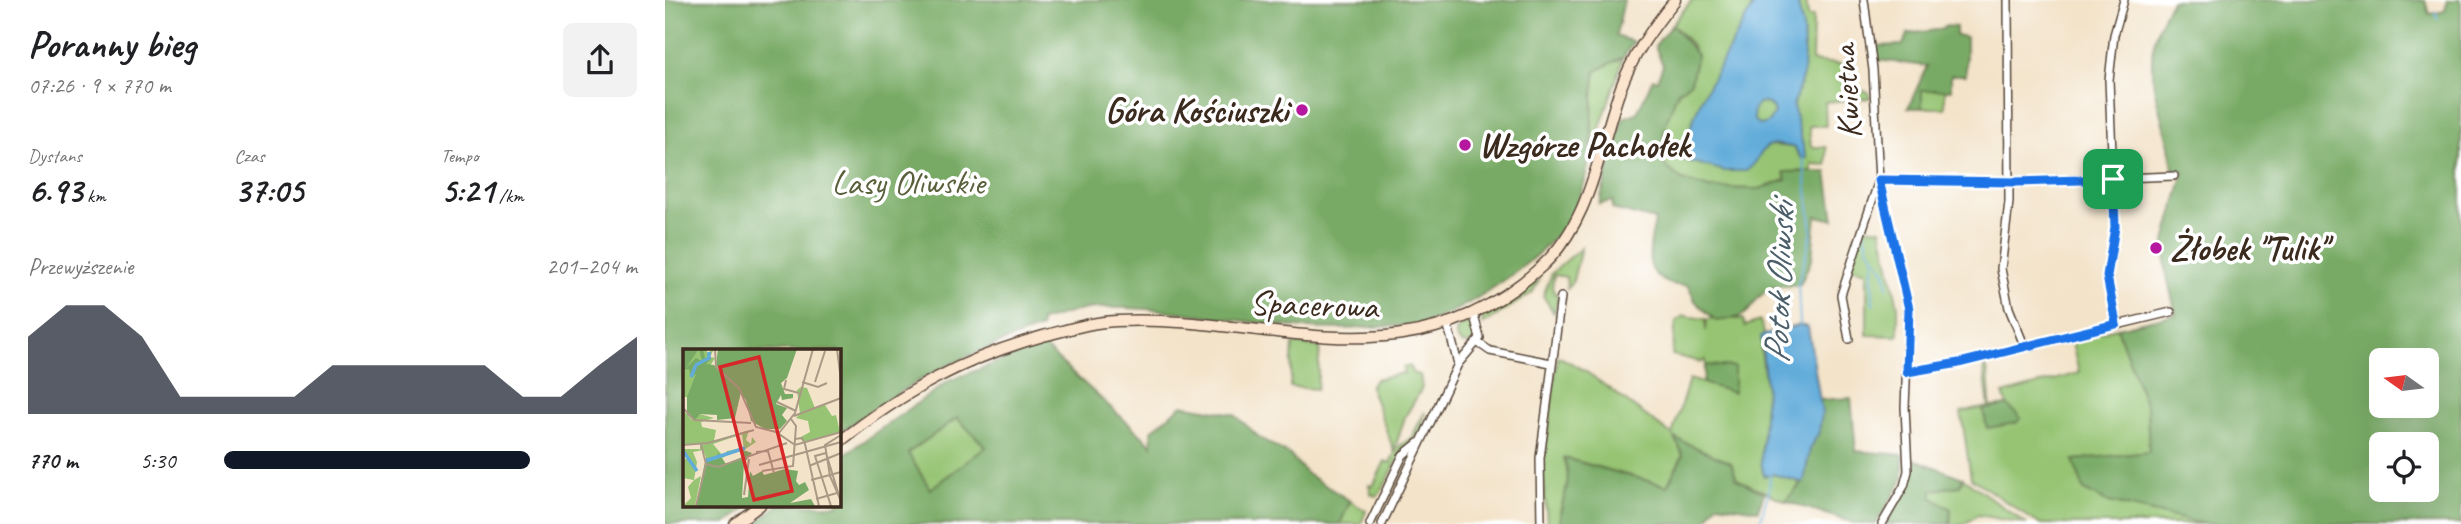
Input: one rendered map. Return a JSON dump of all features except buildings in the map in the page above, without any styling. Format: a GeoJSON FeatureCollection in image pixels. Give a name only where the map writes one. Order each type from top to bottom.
{"type":"FeatureCollection","features":[{"type":"Feature","properties":{"kind":"main road","name":"Spacerowa"},"geometry":{"type":"LineString","coordinates":[[840,441],[892,402],[946,370],[1011,345],[1093,324],[1165,322],[1345,340],[1386,336],[1447,322],[1472,312],[1532,274],[1570,234],[1584,206],[1631,64],[1675,0]]}},
{"type":"Feature","properties":{"kind":"main road"},"geometry":{"type":"LineString","coordinates":[[735,524],[759,506]]}},
{"type":"Feature","properties":{"kind":"street","name":"Kwietna"},"geometry":{"type":"LineString","coordinates":[[1864,0],[1871,52],[1879,180],[1909,309],[1907,479],[1882,524]]}},
{"type":"Feature","properties":{"kind":"street"},"geometry":{"type":"LineString","coordinates":[[2008,0],[2010,182],[2002,280],[2024,345]]}},
{"type":"Feature","properties":{"kind":"street"},"geometry":{"type":"LineString","coordinates":[[2116,324],[2107,276],[2115,227],[2109,80],[2114,35],[2124,0]]}},
{"type":"Feature","properties":{"kind":"street"},"geometry":{"type":"LineString","coordinates":[[1879,180],[2010,182],[2174,176]]}},
{"type":"Feature","properties":{"kind":"street","name":"Kwietna"},"geometry":{"type":"LineString","coordinates":[[1849,339],[1841,295],[1879,180]]}},
{"type":"Feature","properties":{"kind":"street"},"geometry":{"type":"LineString","coordinates":[[1541,524],[1540,458],[1561,297]]}},
{"type":"Feature","properties":{"kind":"street"},"geometry":{"type":"LineString","coordinates":[[1383,524],[1418,443],[1458,364],[1477,342],[1480,333],[1472,312]]}},
{"type":"Feature","properties":{"kind":"street"},"geometry":{"type":"LineString","coordinates":[[1907,372],[1959,363],[2024,345],[2171,312]]}},
{"type":"Feature","properties":{"kind":"street"},"geometry":{"type":"LineString","coordinates":[[1447,322],[1458,364]]}},
{"type":"Feature","properties":{"kind":"street"},"geometry":{"type":"LineString","coordinates":[[1477,342],[1490,351],[1551,363]]}},
{"type":"Feature","properties":{"kind":"street"},"geometry":{"type":"LineString","coordinates":[[1454,344],[1469,349]]}},
{"type":"Feature","properties":{"kind":"street"},"geometry":{"type":"LineString","coordinates":[[1370,524],[1403,455],[1418,443]]}},
{"type":"Feature","properties":{"kind":"green space","name":"Lasy Oliwskie"},"geometry":{"type":"Polygon","coordinates":[[[665,0],[1624,0],[1616,36],[1634,42],[1623,57],[1596,71],[1588,165],[1574,209],[1548,244],[1526,264],[1455,310],[1418,324],[1337,329],[1303,328],[1132,308],[1084,309],[1041,321],[1041,328],[935,372],[887,400],[840,433],[840,349],[683,349],[683,506],[749,506],[726,524],[665,524],[665,0]]]}},
{"type":"Feature","properties":{"kind":"green space"},"geometry":{"type":"Polygon","coordinates":[[[1692,0],[1756,0],[1702,98],[1681,151],[1686,160],[1718,163],[1739,158],[1769,145],[1793,147],[1801,158],[1805,158],[1793,105],[1801,81],[1804,36],[1797,0],[1806,0],[1808,17],[1813,17],[1812,61],[1846,65],[1852,86],[1869,93],[1870,98],[1825,102],[1826,126],[1809,126],[1811,147],[1826,147],[1827,165],[1812,164],[1812,171],[1784,172],[1786,180],[1759,189],[1709,188],[1682,180],[1665,166],[1662,144],[1666,120],[1675,97],[1691,82],[1695,61],[1691,44],[1672,24],[1692,0]]]}},
{"type":"Feature","properties":{"kind":"green space"},"geometry":{"type":"Polygon","coordinates":[[[2172,0],[2425,0],[2429,14],[2445,11],[2447,0],[2461,0],[2461,524],[2204,524],[2105,501],[2084,490],[2073,460],[2149,452],[2147,409],[2117,328],[2176,314],[2166,272],[2165,242],[2184,171],[2173,169],[2154,85],[2154,46],[2160,24],[2172,0]]]}},
{"type":"Feature","properties":{"kind":"green space"},"geometry":{"type":"Polygon","coordinates":[[[1672,24],[1697,55],[1691,82],[1678,91],[1666,123],[1662,145],[1665,166],[1682,180],[1709,188],[1759,189],[1786,180],[1784,172],[1827,172],[1834,220],[1816,216],[1812,258],[1800,285],[1772,288],[1763,293],[1740,317],[1716,321],[1695,301],[1688,286],[1671,284],[1654,273],[1649,257],[1655,220],[1612,209],[1613,201],[1599,204],[1623,118],[1637,113],[1653,79],[1657,80],[1663,65],[1655,46],[1672,24]]]}},
{"type":"Feature","properties":{"kind":"green space"},"geometry":{"type":"Polygon","coordinates":[[[1944,26],[1956,27],[1956,35],[1966,37],[1966,75],[1951,75],[1951,90],[1922,90],[1922,108],[1908,108],[1927,66],[1877,60],[1876,46],[1903,45],[1907,34],[1944,29],[1944,26]]]}},
{"type":"Feature","properties":{"kind":"green space"},"geometry":{"type":"Polygon","coordinates":[[[1623,57],[1593,149],[1591,101],[1596,71],[1623,57]]]}},
{"type":"Feature","properties":{"kind":"green space"},"geometry":{"type":"Polygon","coordinates":[[[1922,90],[1945,90],[1945,108],[1922,108],[1922,90]]]}},
{"type":"Feature","properties":{"kind":"green space"},"geometry":{"type":"Polygon","coordinates":[[[1763,103],[1771,106],[1774,114],[1771,122],[1763,125],[1755,122],[1752,114],[1755,106],[1763,103]]]}},
{"type":"Feature","properties":{"kind":"green space"},"geometry":{"type":"Polygon","coordinates":[[[1864,227],[1881,229],[1898,306],[1898,336],[1867,335],[1867,271],[1850,267],[1864,227]]]}},
{"type":"Feature","properties":{"kind":"green space"},"geometry":{"type":"Polygon","coordinates":[[[1581,248],[1573,280],[1567,289],[1566,277],[1554,275],[1552,288],[1558,297],[1554,313],[1543,296],[1552,273],[1581,248]]]}},
{"type":"Feature","properties":{"kind":"green space"},"geometry":{"type":"Polygon","coordinates":[[[1540,279],[1532,293],[1482,325],[1483,317],[1540,279]]]}},
{"type":"Feature","properties":{"kind":"green space"},"geometry":{"type":"Polygon","coordinates":[[[1684,316],[1706,319],[1706,331],[1707,319],[1743,319],[1745,326],[1760,321],[1764,333],[1761,350],[1766,388],[1762,468],[1764,476],[1773,474],[1800,482],[1795,493],[1785,501],[1737,479],[1731,463],[1676,439],[1683,455],[1667,486],[1565,458],[1570,477],[1560,511],[1560,524],[1547,524],[1543,470],[1558,356],[1584,370],[1672,435],[1689,379],[1734,392],[1734,367],[1705,365],[1705,360],[1701,362],[1672,355],[1676,321],[1684,316]]]}},
{"type":"Feature","properties":{"kind":"green space"},"geometry":{"type":"Polygon","coordinates":[[[1462,324],[1470,324],[1476,334],[1470,344],[1462,344],[1456,338],[1456,330],[1462,324]]]}},
{"type":"Feature","properties":{"kind":"green space"},"geometry":{"type":"Polygon","coordinates":[[[2117,328],[2147,409],[2149,452],[2073,460],[2084,490],[2105,501],[2204,524],[2039,524],[1971,478],[1961,412],[1989,407],[1983,361],[1988,376],[1991,407],[2007,405],[2003,394],[2079,373],[2071,339],[2117,328]]]}},
{"type":"Feature","properties":{"kind":"green space"},"geometry":{"type":"Polygon","coordinates":[[[1293,344],[1320,347],[1317,389],[1290,387],[1293,344]]]}},
{"type":"Feature","properties":{"kind":"green space"},"geometry":{"type":"Polygon","coordinates":[[[1042,345],[1152,445],[1151,431],[1182,405],[1234,414],[1260,438],[1290,455],[1307,474],[1350,501],[1340,524],[756,524],[777,506],[840,506],[840,458],[949,381],[1042,345]],[[957,418],[908,453],[930,489],[986,447],[957,418]]]}},
{"type":"Feature","properties":{"kind":"green space"},"geometry":{"type":"Polygon","coordinates":[[[1705,365],[1734,367],[1734,393],[1703,383],[1705,365]]]}},
{"type":"Feature","properties":{"kind":"green space"},"geometry":{"type":"Polygon","coordinates":[[[1410,366],[1412,373],[1420,375],[1422,388],[1405,417],[1394,451],[1370,386],[1376,379],[1404,373],[1403,368],[1410,366]]]}},
{"type":"Feature","properties":{"kind":"green space"},"geometry":{"type":"Polygon","coordinates":[[[1851,398],[1856,451],[1903,455],[1903,479],[1876,524],[1857,524],[1785,501],[1804,481],[1810,449],[1819,432],[1819,400],[1851,398]]]}},
{"type":"Feature","properties":{"kind":"green space"},"geometry":{"type":"Polygon","coordinates":[[[2007,405],[2021,418],[2016,423],[1987,428],[1983,410],[2007,405]]]}},
{"type":"Feature","properties":{"kind":"green space"},"geometry":{"type":"Polygon","coordinates":[[[1425,412],[1421,432],[1402,452],[1381,492],[1376,496],[1371,494],[1369,485],[1373,486],[1385,461],[1390,463],[1398,447],[1411,438],[1425,412]]]}},
{"type":"Feature","properties":{"kind":"green space"},"geometry":{"type":"Polygon","coordinates":[[[957,418],[987,447],[930,489],[908,453],[957,418]]]}},
{"type":"Feature","properties":{"kind":"green space"},"geometry":{"type":"Polygon","coordinates":[[[1675,438],[1731,463],[1737,479],[1764,493],[1758,510],[1717,504],[1704,524],[1560,524],[1568,477],[1564,458],[1667,486],[1683,455],[1675,438]]]}},
{"type":"Feature","properties":{"kind":"green space"},"geometry":{"type":"Polygon","coordinates":[[[1914,459],[1963,478],[1959,486],[1932,490],[1932,498],[1951,509],[1950,524],[1886,524],[1908,487],[1914,459]]]}},
{"type":"Feature","properties":{"kind":"green space"},"geometry":{"type":"Polygon","coordinates":[[[1963,478],[2027,524],[1978,515],[1964,524],[1950,524],[1951,509],[1932,498],[1932,490],[1959,486],[1963,478]]]}},
{"type":"Feature","properties":{"kind":"green space"},"geometry":{"type":"Polygon","coordinates":[[[1350,501],[1366,511],[1361,524],[1340,524],[1350,501]]]}},
{"type":"Feature","properties":{"kind":"water"},"geometry":{"type":"Polygon","coordinates":[[[1756,0],[1797,0],[1803,28],[1804,52],[1803,75],[1793,105],[1806,158],[1801,158],[1795,148],[1773,145],[1767,146],[1753,166],[1746,171],[1725,171],[1685,160],[1681,151],[1702,98],[1756,0]],[[1758,103],[1753,111],[1754,121],[1761,125],[1768,123],[1774,114],[1771,106],[1758,103]]]}},
{"type":"Feature","properties":{"kind":"water"},"geometry":{"type":"Polygon","coordinates":[[[1799,325],[1808,327],[1822,413],[1819,432],[1810,449],[1804,481],[1800,482],[1773,474],[1764,476],[1761,462],[1766,388],[1761,336],[1799,325]]]}},
{"type":"Feature","properties":{"kind":"waterway"},"geometry":{"type":"LineString","coordinates":[[2435,12],[2438,19]]}},
{"type":"Feature","properties":{"kind":"waterway","name":"Potok Oliwski"},"geometry":{"type":"LineString","coordinates":[[1800,325],[1798,284],[1812,231],[1803,158]]}},
{"type":"Feature","properties":{"kind":"waterway"},"geometry":{"type":"LineString","coordinates":[[1865,232],[1868,248],[1875,256],[1872,277],[1873,305]]}},
{"type":"Feature","properties":{"kind":"waterway"},"geometry":{"type":"LineString","coordinates":[[1875,256],[1886,274],[1888,287]]}},
{"type":"Feature","properties":{"kind":"waterway","name":"Potok Oliwski"},"geometry":{"type":"LineString","coordinates":[[1759,524],[1769,491],[1770,472]]}},
{"type":"Feature","properties":{"kind":"place","name":"Góra Kościuszki"},"geometry":{"type":"Point","coordinates":[1302,110]}},
{"type":"Feature","properties":{"kind":"place","name":"Wzgórze Pachołek"},"geometry":{"type":"Point","coordinates":[1465,145]}},
{"type":"Feature","properties":{"kind":"place","name":"Żłobek \"Tulik\""},"geometry":{"type":"Point","coordinates":[2156,248]}},
{"type":"Feature","properties":{"kind":"route"},"geometry":{"type":"LineString","coordinates":[[2113,179],[2115,227],[2107,276],[2116,324],[1959,363],[1907,372],[1909,309],[1879,180],[2015,182],[2113,179]]}}]}
